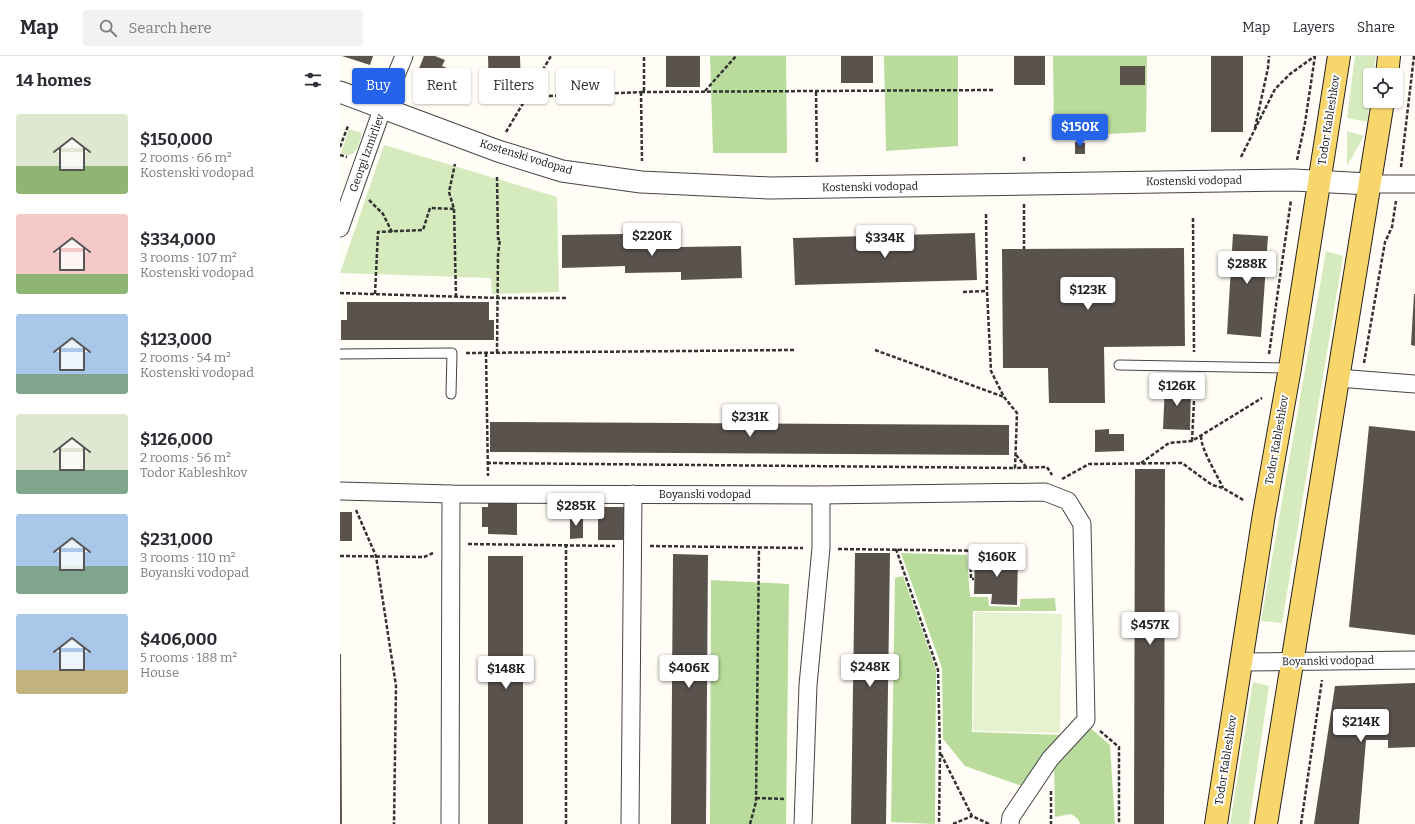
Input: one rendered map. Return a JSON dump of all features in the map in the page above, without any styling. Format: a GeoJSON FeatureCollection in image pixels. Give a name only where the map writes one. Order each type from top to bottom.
{"type":"FeatureCollection","features":[{"type":"Feature","properties":{"kind":"main road","name":"Todor Kableshkov"},"geometry":{"type":"LineString","coordinates":[[1216,824],[1264,514],[1290,368],[1339,56]]}},
{"type":"Feature","properties":{"kind":"main road"},"geometry":{"type":"LineString","coordinates":[[1388,68],[1390,56]]}},
{"type":"Feature","properties":{"kind":"main road"},"geometry":{"type":"LineString","coordinates":[[1266,824],[1382,108]]}},
{"type":"Feature","properties":{"kind":"street","name":"Georgi Izmirliev"},"geometry":{"type":"LineString","coordinates":[[340,228],[383,107],[404,56]]}},
{"type":"Feature","properties":{"kind":"street","name":"Kostenski vodopad"},"geometry":{"type":"LineString","coordinates":[[340,92],[498,150],[562,171],[641,182],[770,188],[1294,180],[1369,184],[1415,184]]}},
{"type":"Feature","properties":{"kind":"street"},"geometry":{"type":"LineString","coordinates":[[1338,378],[1415,384]]}},
{"type":"Feature","properties":{"kind":"street","name":"Boyanski vodopad"},"geometry":{"type":"LineString","coordinates":[[344,491],[451,494],[821,495],[1045,492],[1068,501],[1082,524],[1086,720]]}},
{"type":"Feature","properties":{"kind":"street"},"geometry":{"type":"LineString","coordinates":[[450,824],[451,494]]}},
{"type":"Feature","properties":{"kind":"street"},"geometry":{"type":"LineString","coordinates":[[630,824],[633,494]]}},
{"type":"Feature","properties":{"kind":"street"},"geometry":{"type":"LineString","coordinates":[[803,824],[808,685],[821,548],[821,495]]}},
{"type":"Feature","properties":{"kind":"street","name":"Boyanski vodopad"},"geometry":{"type":"LineString","coordinates":[[1242,662],[1415,660]]}},
{"type":"Feature","properties":{"kind":"street"},"geometry":{"type":"LineString","coordinates":[[1010,824],[1011,818],[1050,759],[1086,720]]}},
{"type":"Feature","properties":{"kind":"lane"},"geometry":{"type":"LineString","coordinates":[[340,354],[452,353],[451,394]]}},
{"type":"Feature","properties":{"kind":"lane"},"geometry":{"type":"LineString","coordinates":[[1120,365],[1290,368]]}},
{"type":"Feature","properties":{"kind":"path"},"geometry":{"type":"LineString","coordinates":[[543,68],[551,56]]}},
{"type":"Feature","properties":{"kind":"path"},"geometry":{"type":"LineString","coordinates":[[642,162],[642,92],[644,56]]}},
{"type":"Feature","properties":{"kind":"path"},"geometry":{"type":"LineString","coordinates":[[705,92],[736,56]]}},
{"type":"Feature","properties":{"kind":"path"},"geometry":{"type":"LineString","coordinates":[[1254,132],[1268,68],[1269,56]]}},
{"type":"Feature","properties":{"kind":"path"},"geometry":{"type":"LineString","coordinates":[[1241,157],[1275,89],[1290,74],[1315,56]]}},
{"type":"Feature","properties":{"kind":"path"},"geometry":{"type":"LineString","coordinates":[[1297,160],[1305,123],[1315,56]]}},
{"type":"Feature","properties":{"kind":"path"},"geometry":{"type":"LineString","coordinates":[[1402,157],[1414,56]]}},
{"type":"Feature","properties":{"kind":"path"},"geometry":{"type":"LineString","coordinates":[[548,96],[642,92],[994,90]]}},
{"type":"Feature","properties":{"kind":"path"},"geometry":{"type":"LineString","coordinates":[[816,92],[817,162]]}},
{"type":"Feature","properties":{"kind":"path"},"geometry":{"type":"LineString","coordinates":[[506,132],[521,104]]}},
{"type":"Feature","properties":{"kind":"path"},"geometry":{"type":"LineString","coordinates":[[340,147],[348,126]]}},
{"type":"Feature","properties":{"kind":"path"},"geometry":{"type":"LineString","coordinates":[[1024,157],[1024,166]]}},
{"type":"Feature","properties":{"kind":"path"},"geometry":{"type":"LineString","coordinates":[[455,164],[449,192],[454,209],[456,297]]}},
{"type":"Feature","properties":{"kind":"path"},"geometry":{"type":"LineString","coordinates":[[497,177],[498,239],[500,239],[498,255],[498,353]]}},
{"type":"Feature","properties":{"kind":"path"},"geometry":{"type":"LineString","coordinates":[[370,201],[383,214],[392,232]]}},
{"type":"Feature","properties":{"kind":"path"},"geometry":{"type":"LineString","coordinates":[[1024,204],[1024,249]]}},
{"type":"Feature","properties":{"kind":"path"},"geometry":{"type":"LineString","coordinates":[[375,294],[378,232],[423,230],[430,208],[454,209]]}},
{"type":"Feature","properties":{"kind":"path"},"geometry":{"type":"LineString","coordinates":[[1363,367],[1385,242],[1392,227],[1394,212]]}},
{"type":"Feature","properties":{"kind":"path"},"geometry":{"type":"LineString","coordinates":[[986,214],[990,371],[1004,397],[1017,413],[1015,468]]}},
{"type":"Feature","properties":{"kind":"path"},"geometry":{"type":"LineString","coordinates":[[1192,441],[1196,366],[1194,343],[1193,218]]}},
{"type":"Feature","properties":{"kind":"path"},"geometry":{"type":"LineString","coordinates":[[1269,353],[1289,223]]}},
{"type":"Feature","properties":{"kind":"path"},"geometry":{"type":"LineString","coordinates":[[963,292],[987,291]]}},
{"type":"Feature","properties":{"kind":"path"},"geometry":{"type":"LineString","coordinates":[[340,293],[498,298],[567,298]]}},
{"type":"Feature","properties":{"kind":"path"},"geometry":{"type":"LineString","coordinates":[[452,353],[794,350]]}},
{"type":"Feature","properties":{"kind":"path"},"geometry":{"type":"LineString","coordinates":[[875,350],[1004,397]]}},
{"type":"Feature","properties":{"kind":"path"},"geometry":{"type":"LineString","coordinates":[[486,353],[488,481]]}},
{"type":"Feature","properties":{"kind":"path"},"geometry":{"type":"LineString","coordinates":[[1141,463],[1169,443],[1192,441],[1262,398]]}},
{"type":"Feature","properties":{"kind":"path"},"geometry":{"type":"LineString","coordinates":[[1201,436],[1201,446],[1213,465],[1223,488]]}},
{"type":"Feature","properties":{"kind":"path"},"geometry":{"type":"LineString","coordinates":[[1016,455],[1027,468]]}},
{"type":"Feature","properties":{"kind":"path"},"geometry":{"type":"LineString","coordinates":[[488,462],[1015,468],[1047,467]]}},
{"type":"Feature","properties":{"kind":"path"},"geometry":{"type":"LineString","coordinates":[[1056,482],[1089,464],[1182,463],[1212,485],[1223,488],[1245,501]]}},
{"type":"Feature","properties":{"kind":"path"},"geometry":{"type":"LineString","coordinates":[[344,491],[376,556],[396,686],[394,824]]}},
{"type":"Feature","properties":{"kind":"path"},"geometry":{"type":"LineString","coordinates":[[340,556],[424,557],[451,544],[970,550],[997,551],[997,555]]}},
{"type":"Feature","properties":{"kind":"path"},"geometry":{"type":"LineString","coordinates":[[566,545],[566,824]]}},
{"type":"Feature","properties":{"kind":"path"},"geometry":{"type":"LineString","coordinates":[[750,824],[756,798],[760,548]]}},
{"type":"Feature","properties":{"kind":"path"},"geometry":{"type":"LineString","coordinates":[[896,549],[938,670],[940,752],[939,824]]}},
{"type":"Feature","properties":{"kind":"path"},"geometry":{"type":"LineString","coordinates":[[970,550],[971,579],[974,579]]}},
{"type":"Feature","properties":{"kind":"path"},"geometry":{"type":"LineString","coordinates":[[1301,824],[1325,661]]}},
{"type":"Feature","properties":{"kind":"path"},"geometry":{"type":"LineString","coordinates":[[1086,720],[1119,747],[1119,824]]}},
{"type":"Feature","properties":{"kind":"path"},"geometry":{"type":"LineString","coordinates":[[940,752],[972,816],[989,824]]}},
{"type":"Feature","properties":{"kind":"path"},"geometry":{"type":"LineString","coordinates":[[756,798],[804,800]]}},
{"type":"Feature","properties":{"kind":"path"},"geometry":{"type":"LineString","coordinates":[[953,824],[972,816]]}},
{"type":"Feature","properties":{"kind":"green space"},"geometry":{"type":"Polygon","coordinates":[[[710,56],[786,56],[787,153],[713,153],[710,56]]]}},
{"type":"Feature","properties":{"kind":"green space"},"geometry":{"type":"Polygon","coordinates":[[[884,56],[958,56],[958,146],[886,151],[884,56]]]}},
{"type":"Feature","properties":{"kind":"green space"},"geometry":{"type":"Polygon","coordinates":[[[1053,56],[1147,56],[1146,132],[1054,137],[1053,56]]]}},
{"type":"Feature","properties":{"kind":"green space"},"geometry":{"type":"Polygon","coordinates":[[[1355,56],[1376,56],[1374,68],[1363,68],[1363,108],[1369,108],[1367,122],[1347,118],[1355,56]]]}},
{"type":"Feature","properties":{"kind":"green space"},"geometry":{"type":"Polygon","coordinates":[[[349,129],[362,133],[356,150],[350,155],[346,155],[341,153],[349,129]]]}},
{"type":"Feature","properties":{"kind":"green space"},"geometry":{"type":"Polygon","coordinates":[[[1347,131],[1364,136],[1347,166],[1347,131]]]}},
{"type":"Feature","properties":{"kind":"green space"},"geometry":{"type":"Polygon","coordinates":[[[384,145],[557,197],[559,292],[492,294],[491,278],[340,273],[384,145]]]}},
{"type":"Feature","properties":{"kind":"green space"},"geometry":{"type":"Polygon","coordinates":[[[1326,251],[1343,256],[1282,623],[1261,621],[1326,251]]]}},
{"type":"Feature","properties":{"kind":"green space"},"geometry":{"type":"Polygon","coordinates":[[[901,553],[967,555],[970,597],[988,597],[989,606],[1020,607],[1020,599],[1055,598],[1056,611],[973,611],[972,732],[1067,735],[1027,788],[965,766],[943,739],[942,668],[901,553]]]}},
{"type":"Feature","properties":{"kind":"green space"},"geometry":{"type":"Polygon","coordinates":[[[903,576],[936,670],[935,824],[891,822],[895,578],[903,576]]]}},
{"type":"Feature","properties":{"kind":"green space"},"geometry":{"type":"Polygon","coordinates":[[[711,580],[789,584],[786,824],[710,824],[711,580]]]}},
{"type":"Feature","properties":{"kind":"green space"},"geometry":{"type":"Polygon","coordinates":[[[975,612],[1062,614],[1060,733],[973,731],[975,612]]]}},
{"type":"Feature","properties":{"kind":"green space"},"geometry":{"type":"Polygon","coordinates":[[[1253,682],[1269,686],[1249,824],[1230,824],[1253,682]]]}},
{"type":"Feature","properties":{"kind":"green space"},"geometry":{"type":"Polygon","coordinates":[[[1086,724],[1110,745],[1115,824],[1080,824],[1078,819],[1071,814],[1055,817],[1054,760],[1086,724]]]}},
{"type":"Feature","properties":{"kind":"building"},"geometry":{"type":"Polygon","coordinates":[[[342,56],[373,56],[370,65],[342,56]]]}},
{"type":"Feature","properties":{"kind":"building"},"geometry":{"type":"Polygon","coordinates":[[[424,56],[435,56],[445,60],[442,66],[447,68],[419,68],[424,56]]]}},
{"type":"Feature","properties":{"kind":"building"},"geometry":{"type":"Polygon","coordinates":[[[488,56],[520,56],[520,68],[488,68],[488,56]]]}},
{"type":"Feature","properties":{"kind":"building"},"geometry":{"type":"Polygon","coordinates":[[[666,56],[700,56],[700,87],[666,87],[666,56]]]}},
{"type":"Feature","properties":{"kind":"building"},"geometry":{"type":"Polygon","coordinates":[[[841,56],[873,56],[873,83],[841,83],[841,56]]]}},
{"type":"Feature","properties":{"kind":"building"},"geometry":{"type":"Polygon","coordinates":[[[1014,56],[1045,56],[1045,85],[1014,85],[1014,56]]]}},
{"type":"Feature","properties":{"kind":"building"},"geometry":{"type":"Polygon","coordinates":[[[1211,56],[1243,56],[1243,132],[1211,132],[1211,56]]]}},
{"type":"Feature","properties":{"kind":"building"},"geometry":{"type":"Polygon","coordinates":[[[1120,66],[1145,66],[1145,85],[1120,85],[1120,66]]]}},
{"type":"Feature","properties":{"kind":"building"},"geometry":{"type":"Polygon","coordinates":[[[1075,142],[1085,143],[1085,154],[1075,154],[1075,142]]]}},
{"type":"Feature","properties":{"kind":"building"},"geometry":{"type":"Polygon","coordinates":[[[975,233],[977,280],[795,285],[793,238],[975,233]]]}},
{"type":"Feature","properties":{"kind":"building"},"geometry":{"type":"Polygon","coordinates":[[[624,234],[624,241],[680,239],[680,247],[741,246],[742,278],[681,280],[681,272],[625,273],[625,266],[562,268],[562,235],[624,234]]]}},
{"type":"Feature","properties":{"kind":"building"},"geometry":{"type":"Polygon","coordinates":[[[1233,234],[1268,236],[1261,337],[1227,334],[1233,234]]]}},
{"type":"Feature","properties":{"kind":"building"},"geometry":{"type":"Polygon","coordinates":[[[1184,248],[1185,346],[1104,347],[1105,403],[1049,403],[1048,368],[1003,368],[1002,249],[1184,248]]]}},
{"type":"Feature","properties":{"kind":"building"},"geometry":{"type":"Polygon","coordinates":[[[1415,294],[1415,346],[1411,345],[1415,294]]]}},
{"type":"Feature","properties":{"kind":"building"},"geometry":{"type":"Polygon","coordinates":[[[347,302],[489,302],[489,320],[494,320],[494,340],[341,340],[341,320],[347,320],[347,302]]]}},
{"type":"Feature","properties":{"kind":"building"},"geometry":{"type":"Polygon","coordinates":[[[1165,384],[1191,385],[1190,430],[1163,429],[1165,384]]]}},
{"type":"Feature","properties":{"kind":"building"},"geometry":{"type":"Polygon","coordinates":[[[490,422],[1009,425],[1009,455],[490,452],[490,422]]]}},
{"type":"Feature","properties":{"kind":"building"},"geometry":{"type":"Polygon","coordinates":[[[1369,426],[1415,431],[1415,635],[1349,627],[1369,426]]]}},
{"type":"Feature","properties":{"kind":"building"},"geometry":{"type":"Polygon","coordinates":[[[1109,429],[1109,434],[1124,434],[1124,451],[1095,452],[1095,430],[1109,429]]]}},
{"type":"Feature","properties":{"kind":"building"},"geometry":{"type":"Polygon","coordinates":[[[1135,469],[1165,469],[1164,824],[1134,824],[1135,469]]]}},
{"type":"Feature","properties":{"kind":"building"},"geometry":{"type":"Polygon","coordinates":[[[488,500],[517,500],[517,535],[488,534],[488,527],[482,527],[482,507],[488,507],[488,500]]]}},
{"type":"Feature","properties":{"kind":"building"},"geometry":{"type":"Polygon","coordinates":[[[598,507],[625,507],[625,540],[598,540],[598,507]]]}},
{"type":"Feature","properties":{"kind":"building"},"geometry":{"type":"Polygon","coordinates":[[[340,512],[352,512],[352,541],[340,541],[340,512]]]}},
{"type":"Feature","properties":{"kind":"building"},"geometry":{"type":"Polygon","coordinates":[[[583,515],[583,538],[570,539],[570,516],[583,515]]]}},
{"type":"Feature","properties":{"kind":"building"},"geometry":{"type":"Polygon","coordinates":[[[855,553],[890,553],[886,824],[851,824],[855,553]]]}},
{"type":"Feature","properties":{"kind":"building"},"geometry":{"type":"Polygon","coordinates":[[[673,554],[708,555],[706,824],[671,824],[673,554]]]}},
{"type":"Feature","properties":{"kind":"building"},"geometry":{"type":"Polygon","coordinates":[[[975,555],[1018,555],[1017,605],[991,604],[992,594],[974,594],[975,555]]]}},
{"type":"Feature","properties":{"kind":"building"},"geometry":{"type":"Polygon","coordinates":[[[488,556],[523,556],[523,824],[488,824],[488,556]]]}},
{"type":"Feature","properties":{"kind":"building"},"geometry":{"type":"Polygon","coordinates":[[[341,654],[342,824],[340,824],[341,654]]]}},
{"type":"Feature","properties":{"kind":"building"},"geometry":{"type":"Polygon","coordinates":[[[1415,683],[1415,747],[1388,748],[1388,740],[1366,740],[1359,824],[1314,824],[1335,686],[1415,683]]]}}]}
